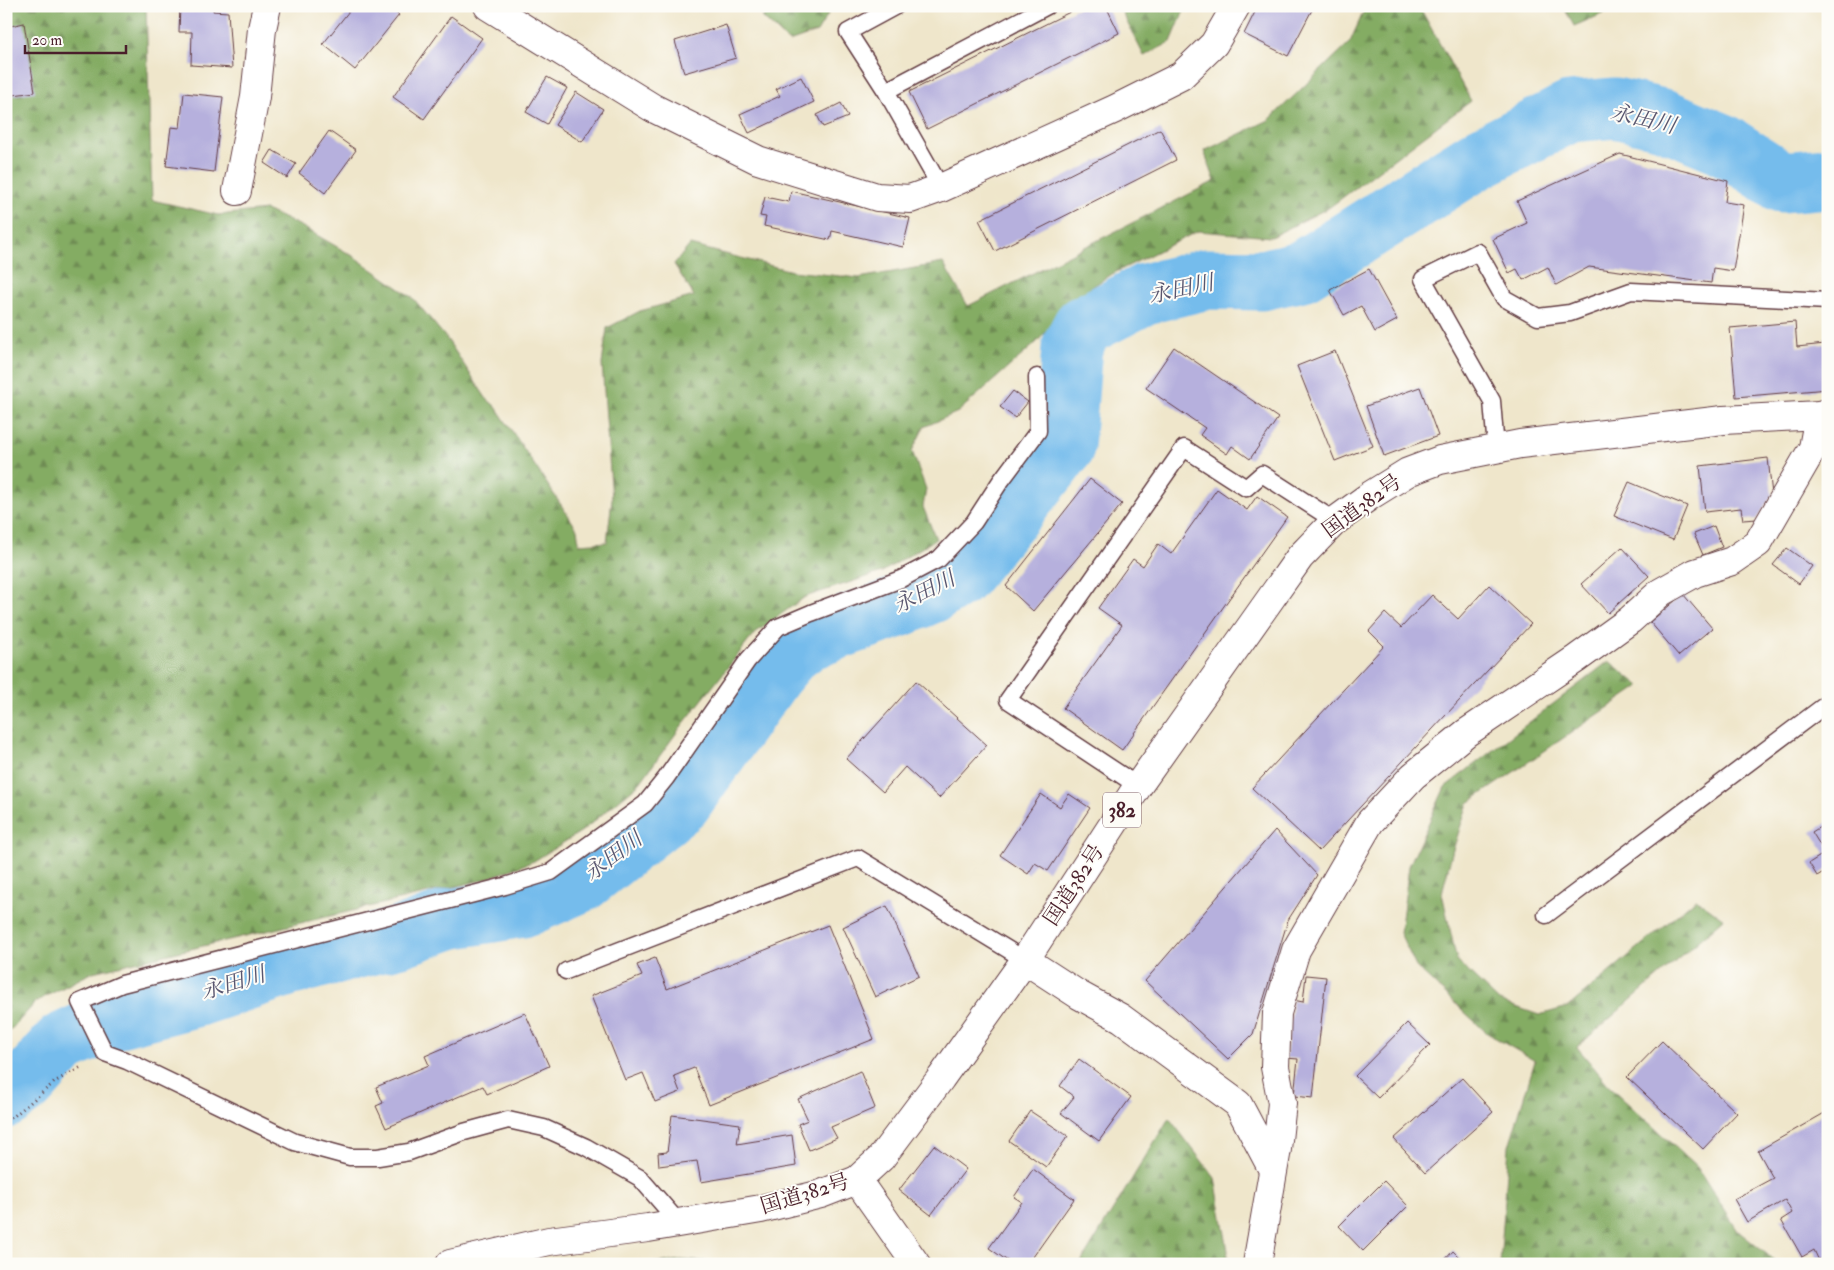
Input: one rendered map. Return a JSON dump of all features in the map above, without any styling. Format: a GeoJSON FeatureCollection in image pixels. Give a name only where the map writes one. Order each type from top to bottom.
{"type":"FeatureCollection","features":[{"type":"Feature","properties":{"kind":"main road"},"geometry":{"type":"LineString","coordinates":[[237,191],[254,97],[262,29],[267,6]]}},
{"type":"Feature","properties":{"kind":"main road"},"geometry":{"type":"LineString","coordinates":[[488,6],[654,108],[758,160],[877,197],[910,199],[941,188],[1115,109],[1181,76],[1214,44],[1236,6]]}},
{"type":"Feature","properties":{"kind":"main road"},"geometry":{"type":"LineString","coordinates":[[1257,1264],[1282,1103],[1275,1067],[1277,1013],[1296,950],[1370,822],[1413,776],[1466,733],[1630,620],[1661,592],[1695,573],[1732,562],[1758,543],[1813,448],[1823,414]]}},
{"type":"Feature","properties":{"kind":"main road","name":"国道382号"},"geometry":{"type":"LineString","coordinates":[[450,1264],[549,1241],[679,1223],[761,1209],[821,1194],[857,1180],[881,1158],[1025,960],[1138,786],[1300,556],[1335,521],[1371,495],[1408,472],[1440,460],[1520,444],[1723,420],[1823,414]]}},
{"type":"Feature","properties":{"kind":"main road"},"geometry":{"type":"LineString","coordinates":[[1025,960],[1079,995],[1121,1018],[1238,1104],[1273,1170]]}},
{"type":"Feature","properties":{"kind":"main road"},"geometry":{"type":"LineString","coordinates":[[857,1180],[916,1264]]}},
{"type":"Feature","properties":{"kind":"lane"},"geometry":{"type":"LineString","coordinates":[[896,6],[848,32],[886,91],[941,188]]}},
{"type":"Feature","properties":{"kind":"lane"},"geometry":{"type":"LineString","coordinates":[[886,91],[1047,6]]}},
{"type":"Feature","properties":{"kind":"lane"},"geometry":{"type":"LineString","coordinates":[[1496,449],[1492,401],[1423,279],[1478,252],[1504,298],[1538,317],[1570,313],[1631,291],[1828,301]]}},
{"type":"Feature","properties":{"kind":"lane"},"geometry":{"type":"LineString","coordinates":[[679,1223],[640,1178],[586,1147],[544,1128],[508,1120],[464,1132],[409,1152],[378,1157],[350,1157],[295,1142],[102,1048],[80,1002],[122,984],[486,891],[551,872],[645,804],[748,660],[778,627],[901,579],[940,559],[974,522],[1000,482],[1038,431],[1037,377]]}},
{"type":"Feature","properties":{"kind":"lane"},"geometry":{"type":"LineString","coordinates":[[1138,786],[1008,700],[1184,448],[1246,488],[1262,474],[1335,521]]}},
{"type":"Feature","properties":{"kind":"lane"},"geometry":{"type":"LineString","coordinates":[[1546,915],[1828,703]]}},
{"type":"Feature","properties":{"kind":"lane"},"geometry":{"type":"LineString","coordinates":[[566,971],[858,858],[1025,960]]}},
{"type":"Feature","properties":{"kind":"path"},"geometry":{"type":"LineString","coordinates":[[6,1120],[14,1116],[56,1081],[102,1048]]}},
{"type":"Feature","properties":{"kind":"green space"},"geometry":{"type":"Polygon","coordinates":[[[6,6],[146,6],[152,200],[218,215],[266,210],[301,226],[353,256],[413,298],[447,339],[486,398],[496,407],[577,529],[579,544],[607,542],[612,499],[602,364],[607,328],[640,311],[694,296],[674,264],[690,245],[792,271],[859,278],[943,263],[968,306],[1215,181],[1204,151],[1269,120],[1350,42],[1366,6],[1419,6],[1471,101],[1330,207],[1271,237],[1198,231],[1108,276],[1074,300],[1036,343],[958,412],[924,427],[912,451],[926,489],[923,507],[936,539],[882,572],[805,597],[755,633],[680,728],[640,783],[582,831],[534,861],[483,880],[93,972],[37,1001],[6,1035],[6,6]]]}},
{"type":"Feature","properties":{"kind":"green space"},"geometry":{"type":"Polygon","coordinates":[[[779,6],[833,6],[817,32],[789,42],[762,17],[779,6]]]}},
{"type":"Feature","properties":{"kind":"green space"},"geometry":{"type":"Polygon","coordinates":[[[1119,6],[1186,6],[1171,42],[1144,56],[1119,6]]]}},
{"type":"Feature","properties":{"kind":"green space"},"geometry":{"type":"Polygon","coordinates":[[[1563,6],[1615,6],[1610,11],[1574,26],[1563,6]]]}},
{"type":"Feature","properties":{"kind":"green space"},"geometry":{"type":"Polygon","coordinates":[[[1609,661],[1640,686],[1468,803],[1442,893],[1457,961],[1499,1001],[1539,1015],[1568,1007],[1696,899],[1724,919],[1577,1047],[1611,1088],[1697,1167],[1738,1231],[1779,1264],[1500,1264],[1509,1146],[1535,1061],[1487,1033],[1416,967],[1400,933],[1409,866],[1445,787],[1609,661]]]}},
{"type":"Feature","properties":{"kind":"green space"},"geometry":{"type":"Polygon","coordinates":[[[1169,1118],[1215,1178],[1228,1251],[1226,1264],[1080,1264],[1169,1118]]]}},
{"type":"Feature","properties":{"kind":"green space"},"geometry":{"type":"Polygon","coordinates":[[[681,1260],[751,1264],[648,1264],[681,1260]]]}},
{"type":"Feature","properties":{"kind":"building"},"geometry":{"type":"Polygon","coordinates":[[[180,6],[214,6],[213,11],[228,12],[232,68],[191,65],[192,32],[179,32],[180,6]]]}},
{"type":"Feature","properties":{"kind":"building"},"geometry":{"type":"Polygon","coordinates":[[[353,6],[387,6],[399,15],[355,70],[323,44],[353,6]]]}},
{"type":"Feature","properties":{"kind":"building"},"geometry":{"type":"Polygon","coordinates":[[[1082,6],[1106,6],[1119,33],[927,129],[909,92],[1082,6]]]}},
{"type":"Feature","properties":{"kind":"building"},"geometry":{"type":"Polygon","coordinates":[[[1258,6],[1314,6],[1288,56],[1244,34],[1258,6]]]}},
{"type":"Feature","properties":{"kind":"building"},"geometry":{"type":"Polygon","coordinates":[[[451,16],[482,38],[424,119],[393,97],[451,16]]]}},
{"type":"Feature","properties":{"kind":"building"},"geometry":{"type":"Polygon","coordinates":[[[24,23],[35,92],[6,96],[6,27],[24,23]]]}},
{"type":"Feature","properties":{"kind":"building"},"geometry":{"type":"Polygon","coordinates":[[[726,25],[736,58],[684,73],[675,41],[726,25]]]}},
{"type":"Feature","properties":{"kind":"building"},"geometry":{"type":"Polygon","coordinates":[[[547,77],[567,88],[547,124],[526,112],[547,77]]]}},
{"type":"Feature","properties":{"kind":"building"},"geometry":{"type":"Polygon","coordinates":[[[801,77],[814,102],[749,133],[740,114],[780,96],[776,89],[801,77]]]}},
{"type":"Feature","properties":{"kind":"building"},"geometry":{"type":"Polygon","coordinates":[[[576,92],[603,109],[582,142],[555,125],[576,92]]]}},
{"type":"Feature","properties":{"kind":"building"},"geometry":{"type":"Polygon","coordinates":[[[184,93],[223,97],[214,172],[166,166],[171,127],[180,128],[184,93]]]}},
{"type":"Feature","properties":{"kind":"building"},"geometry":{"type":"Polygon","coordinates":[[[841,103],[848,117],[823,127],[817,115],[841,103]]]}},
{"type":"Feature","properties":{"kind":"building"},"geometry":{"type":"Polygon","coordinates":[[[1160,129],[1176,160],[995,251],[979,220],[1160,129]]]}},
{"type":"Feature","properties":{"kind":"building"},"geometry":{"type":"Polygon","coordinates":[[[329,131],[356,150],[325,193],[299,173],[329,131]]]}},
{"type":"Feature","properties":{"kind":"building"},"geometry":{"type":"Polygon","coordinates":[[[272,150],[296,164],[287,178],[264,163],[272,150]]]}},
{"type":"Feature","properties":{"kind":"building"},"geometry":{"type":"Polygon","coordinates":[[[1620,154],[1728,181],[1725,202],[1744,205],[1733,271],[1713,268],[1711,283],[1589,267],[1556,285],[1548,267],[1523,280],[1517,269],[1509,273],[1493,239],[1527,223],[1517,201],[1620,154]]]}},
{"type":"Feature","properties":{"kind":"building"},"geometry":{"type":"Polygon","coordinates":[[[791,191],[910,218],[903,247],[832,231],[830,240],[764,226],[766,217],[760,216],[765,197],[789,202],[791,191]]]}},
{"type":"Feature","properties":{"kind":"building"},"geometry":{"type":"Polygon","coordinates":[[[1369,269],[1397,320],[1375,332],[1361,306],[1344,315],[1330,290],[1369,269]]]}},
{"type":"Feature","properties":{"kind":"building"},"geometry":{"type":"Polygon","coordinates":[[[1795,322],[1797,347],[1825,344],[1828,389],[1736,397],[1730,328],[1795,322]]]}},
{"type":"Feature","properties":{"kind":"building"},"geometry":{"type":"Polygon","coordinates":[[[1174,347],[1278,418],[1250,459],[1232,446],[1227,454],[1200,435],[1205,428],[1146,388],[1174,347]]]}},
{"type":"Feature","properties":{"kind":"building"},"geometry":{"type":"Polygon","coordinates":[[[1335,351],[1373,446],[1335,461],[1297,366],[1335,351]]]}},
{"type":"Feature","properties":{"kind":"building"},"geometry":{"type":"Polygon","coordinates":[[[1420,387],[1438,436],[1384,456],[1366,406],[1420,387]]]}},
{"type":"Feature","properties":{"kind":"building"},"geometry":{"type":"Polygon","coordinates":[[[1013,391],[1028,402],[1015,418],[1000,407],[1013,391]]]}},
{"type":"Feature","properties":{"kind":"building"},"geometry":{"type":"Polygon","coordinates":[[[1768,458],[1772,495],[1757,519],[1743,520],[1741,508],[1705,512],[1700,466],[1768,458]]]}},
{"type":"Feature","properties":{"kind":"building"},"geometry":{"type":"Polygon","coordinates":[[[1090,479],[1122,504],[1033,611],[1006,586],[1090,479]]]}},
{"type":"Feature","properties":{"kind":"building"},"geometry":{"type":"Polygon","coordinates":[[[1629,482],[1687,506],[1673,540],[1614,516],[1629,482]]]}},
{"type":"Feature","properties":{"kind":"building"},"geometry":{"type":"Polygon","coordinates":[[[1217,489],[1247,510],[1257,496],[1287,517],[1122,750],[1063,708],[1122,625],[1098,608],[1133,559],[1143,566],[1158,544],[1171,554],[1217,489]]]}},
{"type":"Feature","properties":{"kind":"building"},"geometry":{"type":"Polygon","coordinates":[[[1714,526],[1722,547],[1703,555],[1694,534],[1714,526]]]}},
{"type":"Feature","properties":{"kind":"building"},"geometry":{"type":"Polygon","coordinates":[[[1622,547],[1649,576],[1608,613],[1581,584],[1622,547]]]}},
{"type":"Feature","properties":{"kind":"building"},"geometry":{"type":"Polygon","coordinates":[[[1787,548],[1812,566],[1799,584],[1773,565],[1787,548]]]}},
{"type":"Feature","properties":{"kind":"building"},"geometry":{"type":"Polygon","coordinates":[[[1489,585],[1531,624],[1319,851],[1252,788],[1384,646],[1369,631],[1385,613],[1401,628],[1432,595],[1458,619],[1489,585]]]}},
{"type":"Feature","properties":{"kind":"building"},"geometry":{"type":"Polygon","coordinates":[[[1683,594],[1712,628],[1679,656],[1650,622],[1683,594]]]}},
{"type":"Feature","properties":{"kind":"building"},"geometry":{"type":"Polygon","coordinates":[[[916,681],[987,745],[939,798],[905,767],[883,792],[846,759],[916,681]]]}},
{"type":"Feature","properties":{"kind":"building"},"geometry":{"type":"Polygon","coordinates":[[[1041,794],[1060,807],[1069,794],[1090,808],[1048,871],[1035,863],[1028,874],[1000,855],[1041,794]]]}},
{"type":"Feature","properties":{"kind":"building"},"geometry":{"type":"Polygon","coordinates":[[[1828,822],[1828,869],[1817,876],[1809,863],[1825,853],[1812,832],[1828,822]]]}},
{"type":"Feature","properties":{"kind":"building"},"geometry":{"type":"Polygon","coordinates":[[[1275,830],[1317,875],[1288,920],[1253,1034],[1228,1059],[1145,981],[1275,830]]]}},
{"type":"Feature","properties":{"kind":"building"},"geometry":{"type":"Polygon","coordinates":[[[887,906],[919,976],[875,997],[843,927],[887,906]]]}},
{"type":"Feature","properties":{"kind":"building"},"geometry":{"type":"Polygon","coordinates":[[[828,925],[874,1039],[709,1105],[694,1068],[674,1076],[680,1092],[655,1102],[643,1073],[625,1080],[591,996],[642,976],[637,965],[655,958],[667,989],[828,925]]]}},
{"type":"Feature","properties":{"kind":"building"},"geometry":{"type":"Polygon","coordinates":[[[1306,975],[1326,977],[1313,1098],[1294,1096],[1298,1059],[1286,1058],[1293,1000],[1303,1002],[1306,975]]]}},
{"type":"Feature","properties":{"kind":"building"},"geometry":{"type":"Polygon","coordinates":[[[525,1013],[549,1066],[487,1094],[483,1086],[386,1128],[376,1106],[383,1103],[376,1087],[429,1065],[425,1056],[525,1013]]]}},
{"type":"Feature","properties":{"kind":"building"},"geometry":{"type":"Polygon","coordinates":[[[1407,1023],[1430,1045],[1378,1098],[1355,1076],[1407,1023]]]}},
{"type":"Feature","properties":{"kind":"building"},"geometry":{"type":"Polygon","coordinates":[[[1662,1041],[1737,1113],[1703,1149],[1627,1077],[1662,1041]]]}},
{"type":"Feature","properties":{"kind":"building"},"geometry":{"type":"Polygon","coordinates":[[[1079,1059],[1131,1097],[1099,1141],[1061,1113],[1074,1097],[1060,1086],[1079,1059]]]}},
{"type":"Feature","properties":{"kind":"building"},"geometry":{"type":"Polygon","coordinates":[[[860,1071],[875,1108],[831,1127],[837,1138],[809,1150],[798,1124],[808,1120],[798,1099],[860,1071]]]}},
{"type":"Feature","properties":{"kind":"building"},"geometry":{"type":"Polygon","coordinates":[[[1462,1078],[1493,1112],[1425,1173],[1394,1139],[1462,1078]]]}},
{"type":"Feature","properties":{"kind":"building"},"geometry":{"type":"Polygon","coordinates":[[[1030,1111],[1068,1136],[1046,1167],[1009,1141],[1030,1111]]]}},
{"type":"Feature","properties":{"kind":"building"},"geometry":{"type":"Polygon","coordinates":[[[1828,1111],[1828,1258],[1820,1263],[1814,1250],[1802,1257],[1781,1220],[1792,1213],[1785,1200],[1747,1222],[1734,1199],[1773,1178],[1758,1151],[1828,1111]]]}},
{"type":"Feature","properties":{"kind":"building"},"geometry":{"type":"Polygon","coordinates":[[[672,1115],[740,1124],[737,1144],[792,1135],[796,1166],[701,1182],[697,1161],[659,1166],[658,1153],[667,1152],[672,1115]]]}},
{"type":"Feature","properties":{"kind":"building"},"geometry":{"type":"Polygon","coordinates":[[[934,1145],[966,1169],[931,1215],[899,1190],[934,1145]]]}},
{"type":"Feature","properties":{"kind":"building"},"geometry":{"type":"Polygon","coordinates":[[[1033,1169],[1074,1199],[1028,1264],[1012,1264],[989,1248],[1022,1202],[1014,1197],[1033,1169]]]}},
{"type":"Feature","properties":{"kind":"building"},"geometry":{"type":"Polygon","coordinates":[[[1384,1181],[1408,1206],[1363,1251],[1339,1226],[1384,1181]]]}},
{"type":"Feature","properties":{"kind":"building"},"geometry":{"type":"Polygon","coordinates":[[[1453,1251],[1466,1264],[1441,1264],[1453,1251]]]}},
{"type":"Feature","properties":{"kind":"waterway","name":"永田川"},"geometry":{"type":"LineString","coordinates":[[6,1098],[27,1083],[62,1043],[119,1017],[198,996],[288,966],[397,938],[450,919],[524,907],[583,881],[681,803],[772,675],[790,654],[808,640],[906,604],[936,591],[960,576],[1064,447],[1072,347],[1083,326],[1145,294],[1207,279],[1262,280],[1302,271],[1476,160],[1570,112],[1615,108],[1663,119],[1723,144],[1782,182],[1828,178]]}}]}
